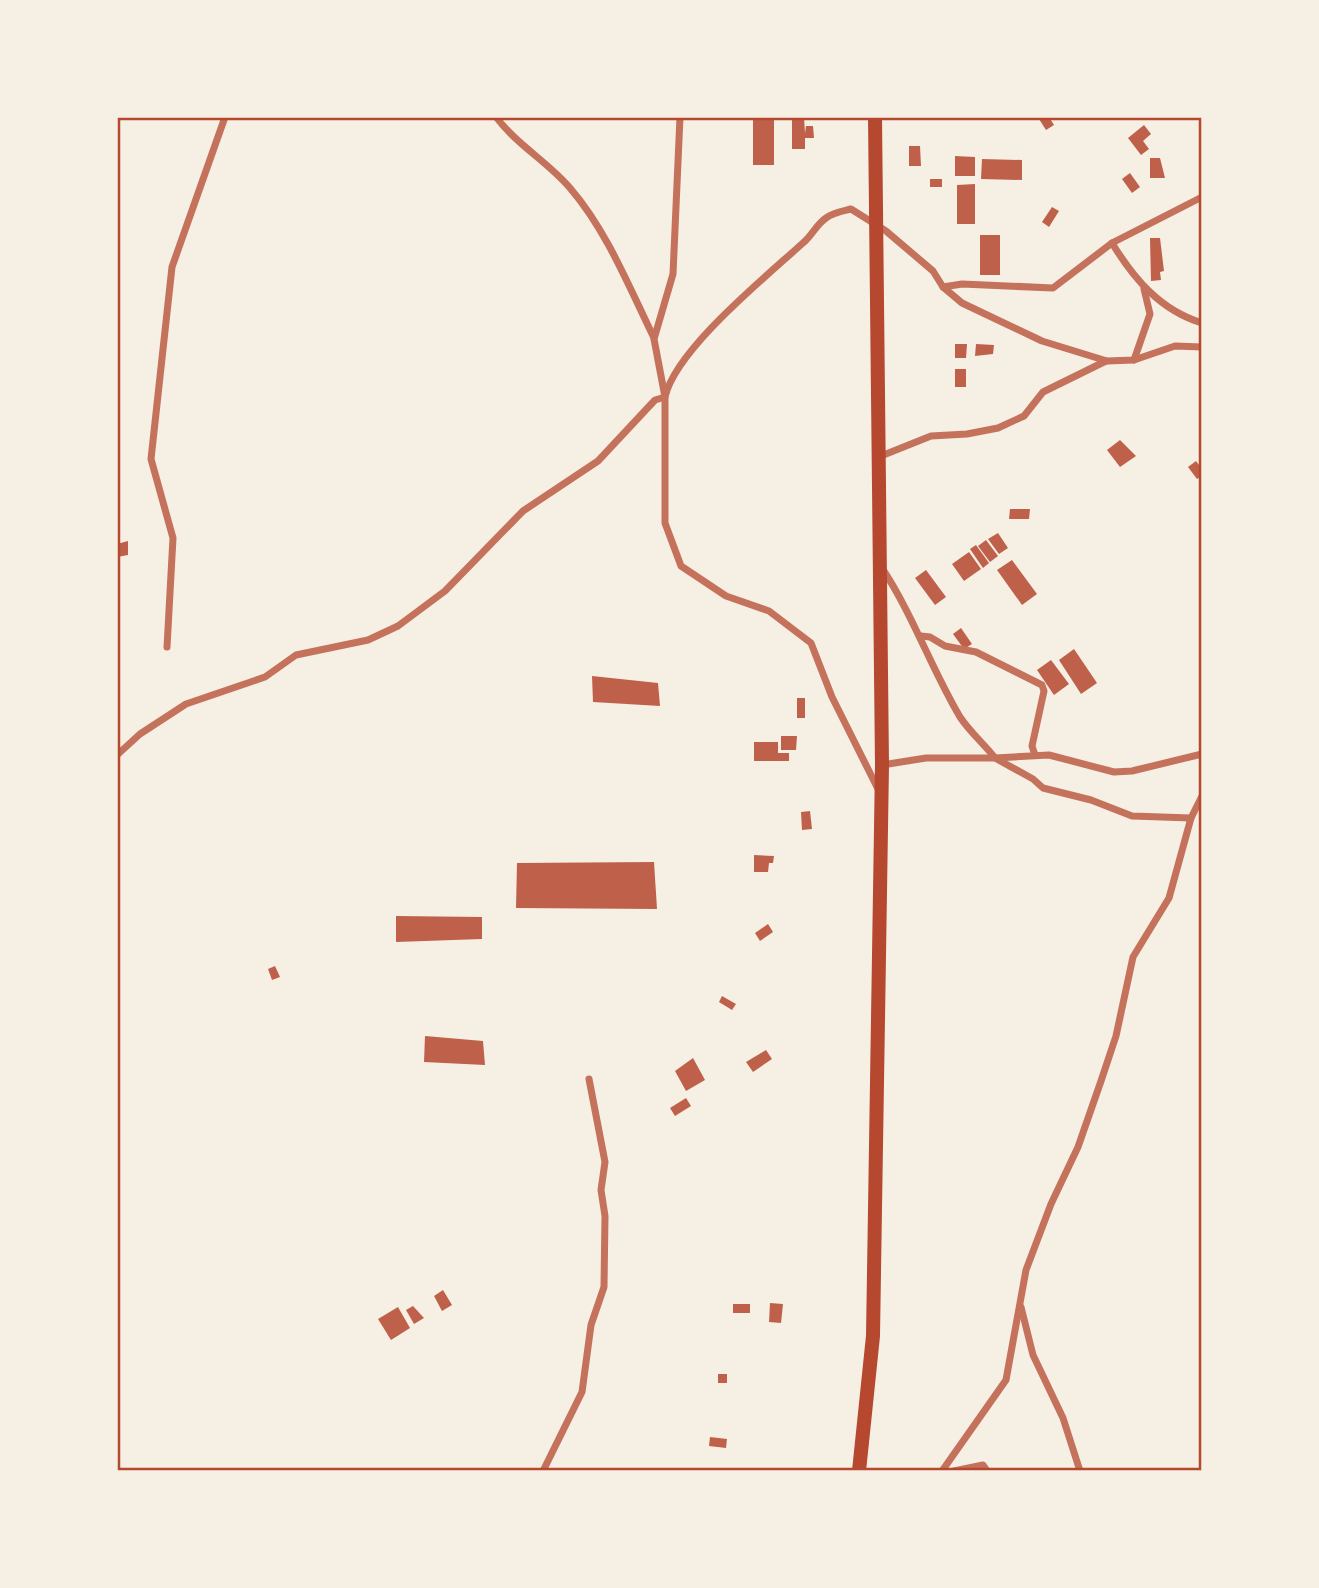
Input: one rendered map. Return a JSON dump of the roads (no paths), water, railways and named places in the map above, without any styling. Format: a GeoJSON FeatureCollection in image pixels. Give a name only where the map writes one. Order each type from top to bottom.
{"type":"FeatureCollection","features":[{"type":"Feature","properties":{"kind":"main road"},"geometry":{"type":"LineString","coordinates":[[859,1471],[873,1336],[882,796],[881,456],[875,117]]}},
{"type":"Feature","properties":{"kind":"street"},"geometry":{"type":"LineString","coordinates":[[167,647],[173,538],[151,459],[172,267],[225,117]]}},
{"type":"Feature","properties":{"kind":"street"},"geometry":{"type":"LineString","coordinates":[[496,117],[509,133],[569,187],[620,267],[654,339],[665,397],[665,523],[681,566],[726,596],[769,611],[811,643],[832,697],[882,796]]}},
{"type":"Feature","properties":{"kind":"street"},"geometry":{"type":"LineString","coordinates":[[654,339],[673,274],[680,117]]}},
{"type":"Feature","properties":{"kind":"street"},"geometry":{"type":"LineString","coordinates":[[943,287],[962,284],[1053,288],[1112,243],[1202,197]]}},
{"type":"Feature","properties":{"kind":"street"},"geometry":{"type":"LineString","coordinates":[[665,397],[668,383],[676,371],[732,305],[806,240],[827,217],[851,209],[886,231],[933,271],[943,287],[962,303],[1042,341],[1107,361],[1134,360],[1175,346],[1202,347]]}},
{"type":"Feature","properties":{"kind":"street"},"geometry":{"type":"LineString","coordinates":[[1112,243],[1144,288],[1183,317],[1202,323]]}},
{"type":"Feature","properties":{"kind":"street"},"geometry":{"type":"LineString","coordinates":[[1134,360],[1150,314],[1144,288]]}},
{"type":"Feature","properties":{"kind":"street"},"geometry":{"type":"LineString","coordinates":[[881,456],[931,436],[998,428],[1024,416],[1043,391],[1107,361]]}},
{"type":"Feature","properties":{"kind":"street"},"geometry":{"type":"LineString","coordinates":[[117,755],[139,734],[186,704],[265,677],[296,655],[369,640],[398,626],[445,590],[523,511],[598,461],[655,400],[665,397]]}},
{"type":"Feature","properties":{"kind":"street"},"geometry":{"type":"LineString","coordinates":[[882,567],[921,636],[939,679],[962,719],[995,758],[1033,779],[1043,788],[1091,800],[1132,816],[1191,818]]}},
{"type":"Feature","properties":{"kind":"street"},"geometry":{"type":"LineString","coordinates":[[921,636],[930,637],[945,646],[976,652],[1042,685],[1044,691],[1032,746],[1035,755]]}},
{"type":"Feature","properties":{"kind":"street"},"geometry":{"type":"LineString","coordinates":[[882,765],[926,758],[1035,755],[1062,758],[1114,772],[1132,771],[1202,754]]}},
{"type":"Feature","properties":{"kind":"street"},"geometry":{"type":"LineString","coordinates":[[942,1471],[1006,1381],[1020,1293],[1051,1205],[1078,1147],[1101,1081],[1116,1035],[1133,957],[1169,898],[1191,818],[1202,796]]}},
{"type":"Feature","properties":{"kind":"street"},"geometry":{"type":"LineString","coordinates":[[543,1471],[582,1392],[591,1325],[604,1287],[605,1216],[601,1191],[606,1163],[589,1079]]}},
{"type":"Feature","properties":{"kind":"street"},"geometry":{"type":"LineString","coordinates":[[1020,1293],[1023,1320],[1033,1354],[1063,1418],[1080,1471]]}},
{"type":"Feature","properties":{"kind":"street"},"geometry":{"type":"LineString","coordinates":[[954,1471],[983,1465],[987,1471]]}}]}
